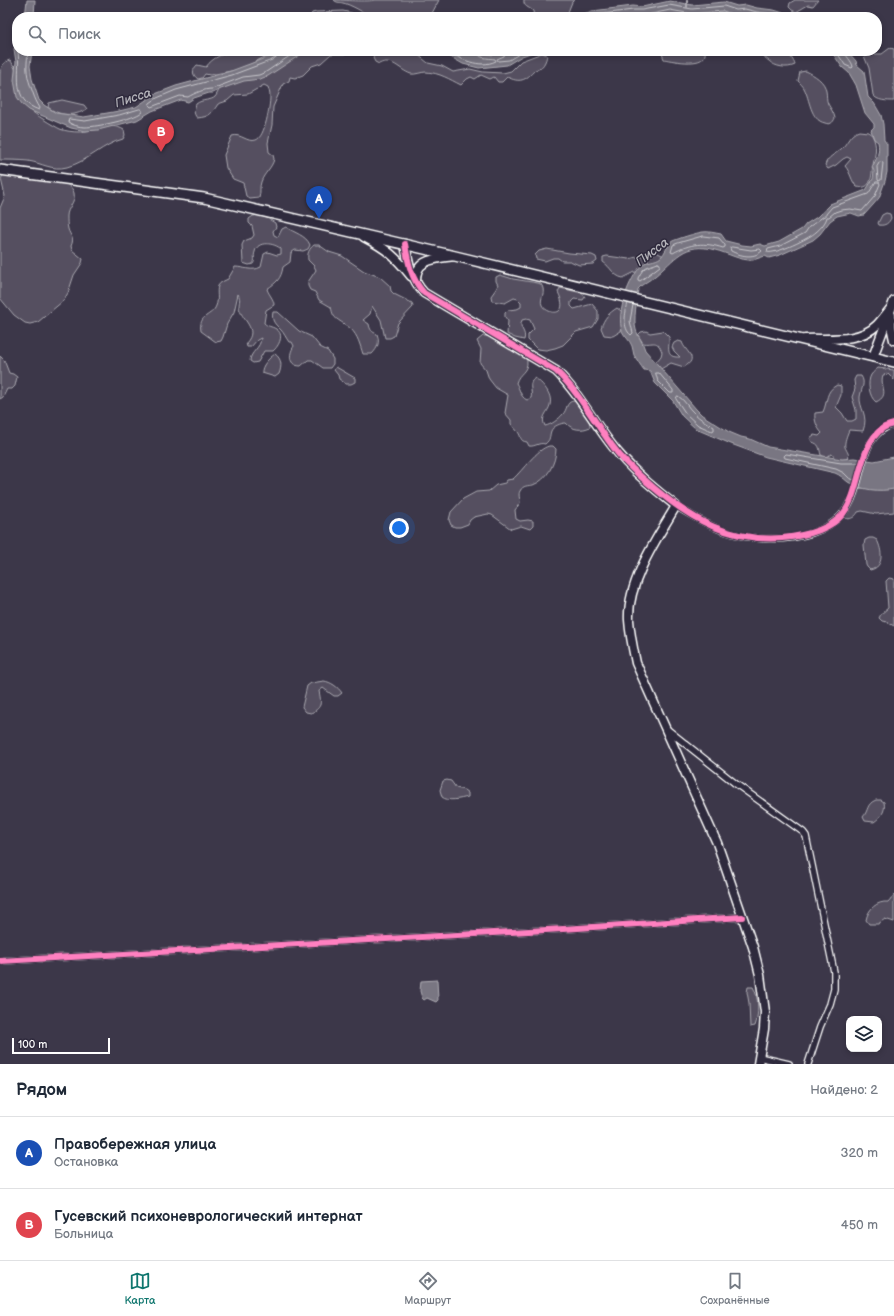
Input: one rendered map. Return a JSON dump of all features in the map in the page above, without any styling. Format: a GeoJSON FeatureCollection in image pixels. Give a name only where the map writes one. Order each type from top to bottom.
{"type":"FeatureCollection","features":[{"type":"Feature","properties":{"kind":"main road"},"geometry":{"type":"LineString","coordinates":[[0,170],[204,198],[405,244],[894,362]]}},
{"type":"Feature","properties":{"kind":"street"},"geometry":{"type":"LineString","coordinates":[[356,233],[382,246],[391,253],[424,293],[432,299],[556,371],[567,381],[618,454],[641,478],[676,506],[695,518],[727,532],[743,536],[773,539],[805,535],[833,523],[846,510],[854,493],[871,440],[884,427],[894,424]]}},
{"type":"Feature","properties":{"kind":"street"},"geometry":{"type":"LineString","coordinates":[[405,244],[410,270],[416,282]]}},
{"type":"Feature","properties":{"kind":"street"},"geometry":{"type":"LineString","coordinates":[[416,282],[416,272],[419,266],[433,259],[455,256]]}},
{"type":"Feature","properties":{"kind":"street"},"geometry":{"type":"LineString","coordinates":[[797,339],[850,338],[865,334],[876,326],[892,304]]}},
{"type":"Feature","properties":{"kind":"street"},"geometry":{"type":"LineString","coordinates":[[892,304],[891,326],[894,340]]}},
{"type":"Feature","properties":{"kind":"street"},"geometry":{"type":"LineString","coordinates":[[873,357],[892,304]]}},
{"type":"Feature","properties":{"kind":"street"},"geometry":{"type":"LineString","coordinates":[[676,506],[645,561],[637,579],[629,619],[636,663],[717,843],[753,947],[760,975],[765,1012],[764,1029],[758,1060],[789,1064]]}},
{"type":"Feature","properties":{"kind":"street"},"geometry":{"type":"LineString","coordinates":[[666,729],[736,784],[803,832],[806,836],[834,972],[834,989],[830,1004],[820,1026],[808,1064]]}},
{"type":"Feature","properties":{"kind":"street"},"geometry":{"type":"LineString","coordinates":[[0,961],[742,917]]}},
{"type":"Feature","properties":{"kind":"shaded area"},"geometry":{"type":"Polygon","coordinates":[[[334,0],[439,0],[433,12],[363,12],[346,4],[334,0]]]}},
{"type":"Feature","properties":{"kind":"shaded area"},"geometry":{"type":"Polygon","coordinates":[[[524,0],[574,0],[568,12],[533,12],[525,6],[524,0]]]}},
{"type":"Feature","properties":{"kind":"shaded area"},"geometry":{"type":"Polygon","coordinates":[[[795,0],[818,0],[813,6],[808,5],[796,12],[789,7],[790,3],[795,0]]]}},
{"type":"Feature","properties":{"kind":"shaded area"},"geometry":{"type":"Polygon","coordinates":[[[343,11],[348,12],[316,12],[343,11]]]}},
{"type":"Feature","properties":{"kind":"shaded area"},"geometry":{"type":"Polygon","coordinates":[[[890,48],[894,49],[894,101],[880,100],[873,95],[869,68],[864,56],[882,56],[882,54],[890,48]]]}},
{"type":"Feature","properties":{"kind":"shaded area"},"geometry":{"type":"Polygon","coordinates":[[[219,56],[266,56],[241,69],[210,75],[205,74],[202,78],[198,79],[194,74],[194,69],[197,65],[206,67],[219,56]]]}},
{"type":"Feature","properties":{"kind":"shaded area"},"geometry":{"type":"Polygon","coordinates":[[[290,56],[329,56],[321,63],[312,66],[303,75],[295,78],[290,77],[289,81],[283,84],[273,107],[272,125],[268,143],[269,152],[273,155],[274,159],[272,165],[261,182],[259,198],[250,199],[246,196],[243,183],[233,179],[226,168],[224,155],[232,136],[235,135],[253,141],[259,138],[268,114],[270,93],[268,87],[264,85],[248,94],[234,95],[227,101],[218,104],[208,116],[197,118],[194,111],[196,104],[216,96],[220,88],[290,56]]]}},
{"type":"Feature","properties":{"kind":"shaded area"},"geometry":{"type":"Polygon","coordinates":[[[374,56],[419,56],[428,63],[442,66],[453,72],[470,69],[483,72],[503,73],[511,71],[521,61],[534,56],[547,56],[542,66],[525,79],[515,80],[507,77],[502,82],[498,82],[494,77],[490,79],[481,75],[475,79],[471,77],[467,79],[461,85],[436,74],[426,72],[411,74],[392,63],[384,62],[379,64],[375,62],[374,56]]]}},
{"type":"Feature","properties":{"kind":"shaded area"},"geometry":{"type":"Polygon","coordinates":[[[663,56],[705,56],[696,62],[664,59],[663,56]]]}},
{"type":"Feature","properties":{"kind":"shaded area"},"geometry":{"type":"Polygon","coordinates":[[[764,56],[790,56],[795,65],[785,67],[778,66],[764,56]]]}},
{"type":"Feature","properties":{"kind":"shaded area"},"geometry":{"type":"Polygon","coordinates":[[[10,60],[16,72],[24,100],[29,109],[35,114],[60,129],[69,131],[79,132],[108,126],[119,127],[124,130],[125,135],[123,139],[116,141],[82,161],[62,168],[28,161],[0,160],[0,74],[3,65],[10,60]]]}},
{"type":"Feature","properties":{"kind":"shaded area"},"geometry":{"type":"Polygon","coordinates":[[[806,71],[824,84],[827,102],[835,118],[831,123],[827,124],[820,121],[813,114],[804,88],[798,81],[800,72],[806,71]]]}},
{"type":"Feature","properties":{"kind":"shaded area"},"geometry":{"type":"Polygon","coordinates":[[[62,100],[84,105],[87,109],[82,112],[72,114],[62,114],[48,107],[49,103],[62,100]]]}},
{"type":"Feature","properties":{"kind":"shaded area"},"geometry":{"type":"Polygon","coordinates":[[[859,131],[868,132],[872,135],[875,147],[870,181],[869,184],[862,187],[857,187],[855,185],[849,171],[845,166],[851,159],[847,157],[828,169],[825,165],[832,156],[843,147],[853,134],[859,131]]]}},
{"type":"Feature","properties":{"kind":"shaded area"},"geometry":{"type":"Polygon","coordinates":[[[7,174],[64,183],[72,188],[74,193],[74,199],[67,213],[67,226],[72,239],[72,250],[83,259],[82,263],[74,275],[68,293],[63,301],[38,322],[30,324],[25,323],[14,315],[0,298],[0,208],[5,196],[1,179],[3,175],[7,174]]]}},
{"type":"Feature","properties":{"kind":"shaded area"},"geometry":{"type":"Polygon","coordinates":[[[886,213],[890,214],[890,220],[885,225],[879,225],[878,223],[882,215],[886,213]]]}},
{"type":"Feature","properties":{"kind":"shaded area"},"geometry":{"type":"Polygon","coordinates":[[[259,215],[275,223],[276,227],[273,231],[274,235],[278,237],[282,229],[286,227],[303,236],[310,245],[308,249],[303,251],[295,250],[291,253],[290,262],[283,267],[278,280],[267,289],[274,305],[266,310],[264,323],[279,331],[281,337],[273,351],[264,351],[258,362],[253,363],[250,361],[250,358],[259,345],[261,338],[251,347],[247,347],[246,343],[250,338],[251,333],[248,324],[240,311],[240,299],[238,294],[234,312],[227,324],[221,341],[216,342],[201,331],[201,325],[203,319],[214,310],[216,306],[218,286],[228,279],[235,267],[251,269],[258,268],[261,267],[264,254],[268,252],[277,255],[281,254],[281,249],[275,245],[263,244],[256,248],[253,264],[249,265],[243,263],[242,245],[244,241],[252,238],[254,235],[249,219],[253,216],[259,215]]]}},
{"type":"Feature","properties":{"kind":"shaded area"},"geometry":{"type":"Polygon","coordinates":[[[314,245],[319,245],[329,252],[342,256],[364,271],[380,277],[390,286],[391,291],[394,294],[412,303],[413,307],[398,323],[394,336],[390,338],[385,338],[381,320],[372,306],[370,314],[363,320],[369,324],[373,332],[377,334],[378,337],[378,345],[372,354],[363,354],[355,335],[349,327],[335,317],[331,307],[319,300],[315,292],[310,290],[308,282],[316,270],[308,260],[308,253],[314,245]]]}},
{"type":"Feature","properties":{"kind":"shaded area"},"geometry":{"type":"Polygon","coordinates":[[[547,249],[592,255],[596,257],[597,261],[593,264],[579,265],[570,261],[562,261],[558,258],[545,261],[536,259],[535,255],[539,251],[547,249]]]}},
{"type":"Feature","properties":{"kind":"shaded area"},"geometry":{"type":"Polygon","coordinates":[[[656,252],[664,256],[640,273],[635,272],[623,278],[614,273],[603,262],[603,257],[607,256],[629,259],[656,252]]]}},
{"type":"Feature","properties":{"kind":"shaded area"},"geometry":{"type":"Polygon","coordinates":[[[500,275],[541,284],[543,287],[543,293],[541,302],[548,311],[557,312],[560,310],[562,306],[558,292],[560,288],[582,293],[585,297],[583,300],[574,299],[571,302],[571,306],[574,309],[592,304],[598,311],[598,319],[593,327],[576,332],[563,345],[546,350],[537,349],[528,340],[528,335],[534,329],[530,320],[522,320],[521,323],[525,337],[524,340],[507,334],[508,321],[505,317],[505,313],[508,310],[521,307],[521,302],[514,298],[505,303],[492,301],[491,296],[498,285],[496,277],[500,275]]]}},
{"type":"Feature","properties":{"kind":"shaded area"},"geometry":{"type":"Polygon","coordinates":[[[617,308],[624,313],[621,331],[613,336],[604,335],[601,328],[604,321],[609,314],[617,308]]]}},
{"type":"Feature","properties":{"kind":"shaded area"},"geometry":{"type":"Polygon","coordinates":[[[273,312],[278,312],[299,331],[312,337],[320,347],[328,351],[333,359],[333,364],[330,368],[323,368],[312,360],[308,360],[301,366],[294,364],[290,356],[294,346],[292,342],[289,342],[274,322],[273,312]]]}},
{"type":"Feature","properties":{"kind":"shaded area"},"geometry":{"type":"Polygon","coordinates":[[[646,331],[650,333],[663,331],[669,337],[670,354],[675,357],[680,357],[672,347],[674,343],[678,341],[682,342],[691,358],[689,364],[684,367],[671,363],[659,370],[655,363],[661,356],[662,352],[660,348],[654,343],[643,343],[638,335],[641,332],[646,331]]]}},
{"type":"Feature","properties":{"kind":"shaded area"},"geometry":{"type":"Polygon","coordinates":[[[483,336],[488,336],[500,341],[518,352],[527,360],[526,368],[517,379],[516,383],[521,395],[527,400],[531,398],[531,382],[535,378],[546,389],[551,401],[543,420],[545,426],[559,418],[569,403],[573,401],[578,403],[582,408],[588,418],[590,427],[577,429],[566,423],[555,426],[552,429],[549,439],[545,444],[529,446],[527,442],[523,441],[511,424],[511,420],[505,413],[508,395],[496,388],[489,379],[486,370],[480,363],[481,349],[477,341],[483,336]]]}},
{"type":"Feature","properties":{"kind":"shaded area"},"geometry":{"type":"Polygon","coordinates":[[[275,354],[281,363],[279,374],[275,377],[262,373],[264,365],[275,354]]]}},
{"type":"Feature","properties":{"kind":"shaded area"},"geometry":{"type":"Polygon","coordinates":[[[0,356],[4,360],[9,373],[17,377],[15,386],[12,389],[7,389],[3,397],[0,399],[0,356]]]}},
{"type":"Feature","properties":{"kind":"shaded area"},"geometry":{"type":"Polygon","coordinates":[[[336,367],[355,378],[355,382],[346,384],[339,379],[334,370],[336,367]]]}},
{"type":"Feature","properties":{"kind":"shaded area"},"geometry":{"type":"Polygon","coordinates":[[[878,368],[894,370],[894,380],[888,374],[883,375],[882,379],[884,393],[883,396],[876,402],[870,393],[869,381],[871,375],[878,368]]]}},
{"type":"Feature","properties":{"kind":"shaded area"},"geometry":{"type":"Polygon","coordinates":[[[856,376],[861,376],[863,381],[860,401],[865,420],[863,431],[849,430],[845,445],[849,458],[848,460],[836,460],[832,454],[825,457],[821,455],[818,445],[812,442],[810,438],[814,435],[819,436],[822,433],[816,424],[815,413],[823,412],[830,390],[837,385],[841,386],[841,395],[836,407],[847,421],[856,419],[856,410],[852,397],[855,389],[854,380],[856,376]]]}},
{"type":"Feature","properties":{"kind":"shaded area"},"geometry":{"type":"Polygon","coordinates":[[[549,446],[553,446],[556,449],[556,454],[550,470],[538,483],[524,487],[519,492],[520,503],[515,510],[516,519],[520,521],[533,521],[533,526],[530,529],[521,526],[511,529],[492,515],[488,514],[474,517],[468,524],[460,527],[451,525],[449,520],[451,512],[463,499],[476,492],[489,491],[496,485],[513,479],[535,455],[549,446]]]}},
{"type":"Feature","properties":{"kind":"shaded area"},"geometry":{"type":"Polygon","coordinates":[[[894,486],[894,512],[876,514],[862,511],[858,512],[854,517],[849,519],[843,515],[844,505],[848,498],[856,490],[862,488],[875,489],[894,486]]]}},
{"type":"Feature","properties":{"kind":"shaded area"},"geometry":{"type":"Polygon","coordinates":[[[869,538],[877,540],[881,553],[880,562],[875,568],[870,570],[866,565],[864,545],[865,540],[869,538]]]}},
{"type":"Feature","properties":{"kind":"shaded area"},"geometry":{"type":"Polygon","coordinates":[[[889,578],[894,579],[894,626],[882,621],[879,618],[888,608],[886,581],[889,578]]]}},
{"type":"Feature","properties":{"kind":"shaded area"},"geometry":{"type":"Polygon","coordinates":[[[324,681],[334,685],[342,693],[338,696],[334,696],[323,688],[319,691],[321,701],[318,709],[311,713],[306,712],[302,707],[307,686],[311,683],[324,681]]]}},
{"type":"Feature","properties":{"kind":"shaded area"},"geometry":{"type":"Polygon","coordinates":[[[443,781],[451,781],[456,788],[464,790],[468,793],[468,797],[451,800],[442,797],[440,790],[443,781]]]}},
{"type":"Feature","properties":{"kind":"shaded area"},"geometry":{"type":"Polygon","coordinates":[[[876,800],[881,800],[884,802],[882,814],[874,822],[865,821],[863,817],[869,805],[876,800]]]}},
{"type":"Feature","properties":{"kind":"shaded area"},"geometry":{"type":"Polygon","coordinates":[[[894,895],[894,922],[885,919],[878,924],[869,924],[866,920],[871,909],[877,904],[888,902],[894,895]]]}},
{"type":"Feature","properties":{"kind":"shaded area"},"geometry":{"type":"Polygon","coordinates":[[[748,987],[753,987],[758,1006],[755,1026],[750,1027],[747,992],[748,987]]]}},
{"type":"Feature","properties":{"kind":"water"},"geometry":{"type":"Polygon","coordinates":[[[27,0],[35,0],[34,12],[26,12],[27,0]]]}},
{"type":"Feature","properties":{"kind":"water"},"geometry":{"type":"Polygon","coordinates":[[[670,1],[692,5],[724,2],[737,6],[746,5],[780,12],[589,12],[633,6],[642,7],[670,1]]]}},
{"type":"Feature","properties":{"kind":"water"},"geometry":{"type":"Polygon","coordinates":[[[15,56],[31,56],[30,66],[32,79],[39,100],[44,105],[56,113],[84,117],[136,107],[155,94],[176,86],[231,71],[271,56],[298,56],[268,76],[260,79],[244,81],[213,93],[194,98],[188,102],[181,100],[152,111],[137,120],[98,130],[85,131],[71,128],[29,110],[22,104],[17,97],[14,80],[15,56]]]}},
{"type":"Feature","properties":{"kind":"water"},"geometry":{"type":"Polygon","coordinates":[[[449,56],[522,56],[507,65],[479,68],[463,64],[449,56]]]}},
{"type":"Feature","properties":{"kind":"water"},"geometry":{"type":"Polygon","coordinates":[[[834,56],[852,56],[856,61],[857,65],[864,71],[868,97],[874,103],[881,115],[884,140],[887,144],[887,172],[879,198],[864,215],[859,216],[851,213],[837,216],[830,221],[820,234],[813,240],[780,255],[769,258],[765,256],[748,260],[720,251],[704,248],[688,250],[675,258],[638,289],[635,326],[645,350],[702,415],[729,432],[768,447],[842,459],[854,458],[874,461],[894,457],[894,489],[888,490],[870,490],[859,487],[853,485],[835,473],[766,457],[696,429],[682,416],[673,401],[655,383],[650,371],[644,370],[634,355],[631,344],[622,331],[621,324],[622,306],[625,296],[637,271],[644,263],[661,257],[671,242],[697,233],[707,232],[721,234],[726,241],[742,245],[751,246],[760,244],[765,246],[779,242],[802,229],[830,204],[866,190],[873,179],[874,171],[872,167],[877,158],[879,145],[874,139],[871,130],[874,127],[874,124],[865,113],[856,85],[849,73],[842,67],[834,56]]]}},
{"type":"Feature","properties":{"kind":"water"},"geometry":{"type":"Polygon","coordinates":[[[437,980],[438,1000],[436,1002],[427,998],[424,1000],[420,991],[421,981],[437,980]]]}},
{"type":"Feature","properties":{"kind":"waterway"},"geometry":{"type":"LineString","coordinates":[[687,0],[687,7]]}},
{"type":"Feature","properties":{"kind":"cycle path"},"geometry":{"type":"LineString","coordinates":[[405,244],[413,276],[424,293],[556,371],[581,400],[609,442],[630,467],[668,500],[683,510],[698,519],[729,532],[763,538],[782,538],[815,532],[831,525],[843,514],[849,504],[854,493],[868,446],[883,428],[894,424]]}},
{"type":"Feature","properties":{"kind":"cycle path"},"geometry":{"type":"LineString","coordinates":[[0,961],[563,929],[742,917]]}},
{"type":"Feature","properties":{"kind":"place","name":"Гусевский психоневрологический интернат"},"geometry":{"type":"Point","coordinates":[161,152]}},
{"type":"Feature","properties":{"kind":"place","name":"Правобережная улица"},"geometry":{"type":"Point","coordinates":[319,219]}},
{"type":"Feature","properties":{"kind":"water label","name":"Писса"},"geometry":{"type":"Point","coordinates":[133,98]}},
{"type":"Feature","properties":{"kind":"water label","name":"Писса"},"geometry":{"type":"Point","coordinates":[652,252]}}]}
